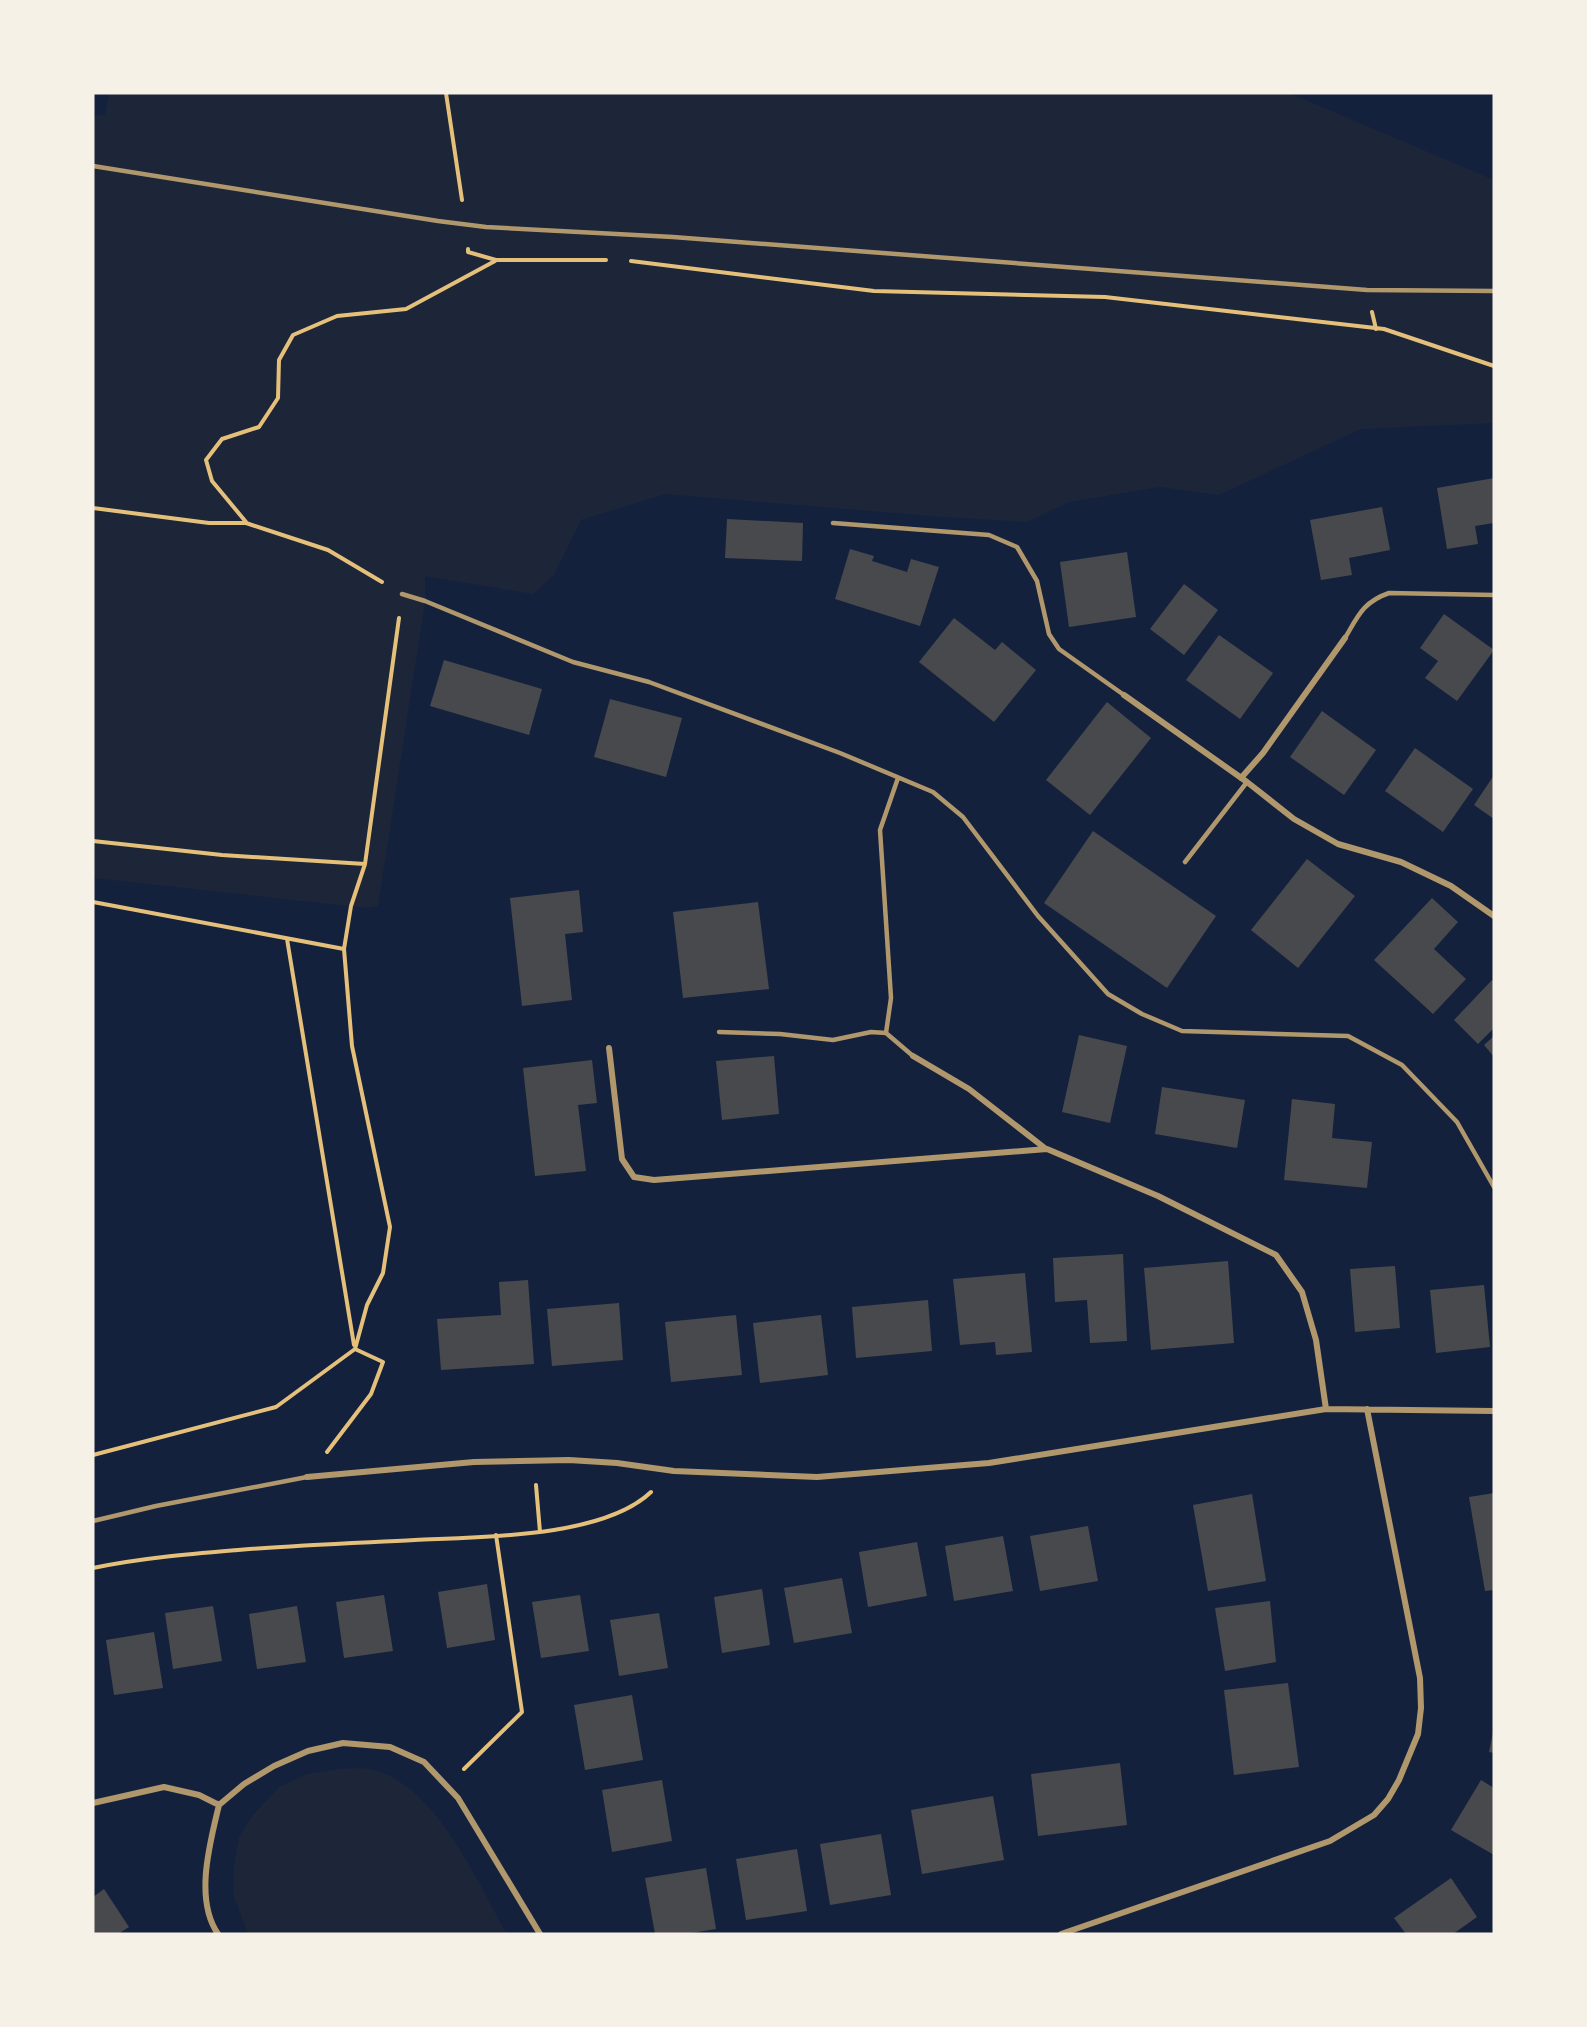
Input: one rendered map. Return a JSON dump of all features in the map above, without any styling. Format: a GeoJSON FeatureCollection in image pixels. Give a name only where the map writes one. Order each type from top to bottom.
{"type":"FeatureCollection","features":[{"type":"Feature","properties":{"kind":"street"},"geometry":{"type":"LineString","coordinates":[[1244,780],[1345,638]]}},
{"type":"Feature","properties":{"kind":"street"},"geometry":{"type":"LineString","coordinates":[[1124,695],[1244,780],[1294,819],[1338,844],[1401,862],[1451,886],[1494,916]]}},
{"type":"Feature","properties":{"kind":"street"},"geometry":{"type":"LineString","coordinates":[[609,1048],[622,1159],[634,1177],[654,1180],[1047,1149]]}},
{"type":"Feature","properties":{"kind":"street"},"geometry":{"type":"LineString","coordinates":[[913,1056],[969,1089],[1047,1149],[1158,1196],[1276,1255],[1302,1292],[1316,1340],[1326,1409]]}},
{"type":"Feature","properties":{"kind":"street"},"geometry":{"type":"LineString","coordinates":[[1061,1934],[1330,1841],[1374,1815],[1400,1780],[1418,1734],[1421,1707],[1420,1678],[1367,1408]]}},
{"type":"Feature","properties":{"kind":"street"},"geometry":{"type":"LineString","coordinates":[[307,1477],[474,1462],[569,1460],[617,1463],[674,1471],[817,1477],[989,1463],[1326,1409],[1494,1411]]}},
{"type":"Feature","properties":{"kind":"street"},"geometry":{"type":"LineString","coordinates":[[218,1934],[212,1926],[205,1889],[207,1852],[219,1805],[244,1784],[274,1766],[308,1751],[343,1743],[390,1747],[424,1762],[458,1798],[540,1934]]}},
{"type":"Feature","properties":{"kind":"street"},"geometry":{"type":"LineString","coordinates":[[93,1803],[164,1787],[199,1795],[219,1805]]}},
{"type":"Feature","properties":{"kind":"lane"},"geometry":{"type":"LineString","coordinates":[[93,166],[445,222],[486,226],[673,237],[1367,290],[1494,291]]}},
{"type":"Feature","properties":{"kind":"lane"},"geometry":{"type":"LineString","coordinates":[[833,523],[989,536],[1017,547],[1037,581],[1049,634],[1059,649],[1124,695]]}},
{"type":"Feature","properties":{"kind":"lane"},"geometry":{"type":"LineString","coordinates":[[1345,638],[1362,609],[1375,598],[1389,593],[1494,595]]}},
{"type":"Feature","properties":{"kind":"lane"},"geometry":{"type":"LineString","coordinates":[[402,594],[425,601],[573,662],[649,682],[840,753],[933,792],[963,817],[1038,916],[1108,994],[1143,1014],[1182,1031],[1348,1036],[1402,1065],[1426,1089],[1457,1122],[1494,1187]]}},
{"type":"Feature","properties":{"kind":"lane"},"geometry":{"type":"LineString","coordinates":[[886,1033],[891,998],[880,830],[898,778]]}},
{"type":"Feature","properties":{"kind":"lane"},"geometry":{"type":"LineString","coordinates":[[1185,862],[1244,780]]}},
{"type":"Feature","properties":{"kind":"lane"},"geometry":{"type":"LineString","coordinates":[[719,1032],[780,1034],[833,1040],[871,1032],[886,1033],[913,1056]]}},
{"type":"Feature","properties":{"kind":"lane"},"geometry":{"type":"LineString","coordinates":[[93,1521],[156,1506],[307,1477]]}},
{"type":"Feature","properties":{"kind":"path"},"geometry":{"type":"LineString","coordinates":[[446,93],[463,209]]}},
{"type":"Feature","properties":{"kind":"path"},"geometry":{"type":"LineString","coordinates":[[467,242],[468,252],[496,260],[612,260]]}},
{"type":"Feature","properties":{"kind":"path"},"geometry":{"type":"LineString","coordinates":[[246,523],[212,481],[206,460],[222,439],[260,427],[278,398],[279,360],[293,335],[337,316],[406,309],[496,260]]}},
{"type":"Feature","properties":{"kind":"path"},"geometry":{"type":"LineString","coordinates":[[623,260],[874,291],[1105,297],[1384,329],[1494,366]]}},
{"type":"Feature","properties":{"kind":"path"},"geometry":{"type":"LineString","coordinates":[[93,507],[209,523],[246,523],[328,550],[402,594],[365,864],[351,906],[344,949],[352,1046],[390,1227],[383,1273],[367,1305],[355,1349],[276,1407],[93,1455]]}},
{"type":"Feature","properties":{"kind":"path"},"geometry":{"type":"LineString","coordinates":[[93,841],[222,855],[365,864]]}},
{"type":"Feature","properties":{"kind":"path"},"geometry":{"type":"LineString","coordinates":[[93,902],[344,949]]}},
{"type":"Feature","properties":{"kind":"path"},"geometry":{"type":"LineString","coordinates":[[287,939],[355,1349]]}},
{"type":"Feature","properties":{"kind":"path"},"geometry":{"type":"LineString","coordinates":[[307,1477],[371,1394],[383,1362],[355,1349]]}},
{"type":"Feature","properties":{"kind":"path"},"geometry":{"type":"LineString","coordinates":[[536,1477],[540,1532]]}},
{"type":"Feature","properties":{"kind":"path"},"geometry":{"type":"LineString","coordinates":[[93,1568],[237,1550],[540,1532],[592,1522],[622,1511]]}},
{"type":"Feature","properties":{"kind":"path"},"geometry":{"type":"LineString","coordinates":[[446,1786],[522,1712],[496,1535]]}},
{"type":"Feature","properties":{"kind":"shaded area"},"geometry":{"type":"Polygon","coordinates":[[[109,93],[1289,93],[1494,180],[1494,423],[1361,429],[1219,495],[1160,487],[1069,502],[1027,522],[665,494],[581,520],[554,575],[533,594],[425,576],[425,601],[378,906],[367,908],[93,878],[93,114],[105,116],[109,93]]]}},
{"type":"Feature","properties":{"kind":"shaded area"},"geometry":{"type":"Polygon","coordinates":[[[341,1769],[373,1770],[395,1779],[416,1794],[452,1838],[507,1934],[248,1934],[233,1894],[234,1867],[239,1837],[253,1815],[279,1787],[307,1774],[341,1769]]]}},
{"type":"Feature","properties":{"kind":"building"},"geometry":{"type":"Polygon","coordinates":[[[1494,478],[1494,523],[1475,526],[1478,544],[1447,549],[1437,488],[1494,478]]]}},
{"type":"Feature","properties":{"kind":"building"},"geometry":{"type":"Polygon","coordinates":[[[1382,507],[1390,550],[1349,558],[1352,575],[1321,580],[1310,520],[1382,507]]]}},
{"type":"Feature","properties":{"kind":"building"},"geometry":{"type":"Polygon","coordinates":[[[727,519],[803,523],[802,561],[725,558],[727,519]]]}},
{"type":"Feature","properties":{"kind":"building"},"geometry":{"type":"Polygon","coordinates":[[[850,549],[874,556],[872,561],[907,572],[911,559],[939,567],[920,626],[835,599],[850,549]]]}},
{"type":"Feature","properties":{"kind":"building"},"geometry":{"type":"Polygon","coordinates":[[[1127,552],[1136,617],[1069,627],[1060,562],[1127,552]]]}},
{"type":"Feature","properties":{"kind":"building"},"geometry":{"type":"Polygon","coordinates":[[[1184,584],[1218,610],[1184,655],[1150,629],[1184,584]]]}},
{"type":"Feature","properties":{"kind":"building"},"geometry":{"type":"Polygon","coordinates":[[[1444,614],[1494,650],[1457,701],[1425,678],[1438,661],[1420,648],[1444,614]]]}},
{"type":"Feature","properties":{"kind":"building"},"geometry":{"type":"Polygon","coordinates":[[[954,618],[995,650],[1002,642],[1036,670],[994,722],[919,662],[954,618]]]}},
{"type":"Feature","properties":{"kind":"building"},"geometry":{"type":"Polygon","coordinates":[[[1219,635],[1273,673],[1240,719],[1186,680],[1219,635]]]}},
{"type":"Feature","properties":{"kind":"building"},"geometry":{"type":"Polygon","coordinates":[[[444,660],[542,689],[529,735],[430,706],[444,660]]]}},
{"type":"Feature","properties":{"kind":"building"},"geometry":{"type":"Polygon","coordinates":[[[610,699],[682,718],[666,777],[594,757],[610,699]]]}},
{"type":"Feature","properties":{"kind":"building"},"geometry":{"type":"Polygon","coordinates":[[[1107,702],[1151,738],[1090,815],[1046,780],[1107,702]]]}},
{"type":"Feature","properties":{"kind":"building"},"geometry":{"type":"Polygon","coordinates":[[[1322,711],[1376,750],[1344,795],[1290,757],[1322,711]]]}},
{"type":"Feature","properties":{"kind":"building"},"geometry":{"type":"Polygon","coordinates":[[[1415,748],[1473,789],[1443,832],[1385,791],[1415,748]]]}},
{"type":"Feature","properties":{"kind":"building"},"geometry":{"type":"Polygon","coordinates":[[[1494,775],[1494,819],[1474,805],[1494,775]]]}},
{"type":"Feature","properties":{"kind":"building"},"geometry":{"type":"Polygon","coordinates":[[[1093,831],[1216,916],[1167,988],[1044,903],[1093,831]]]}},
{"type":"Feature","properties":{"kind":"building"},"geometry":{"type":"Polygon","coordinates":[[[1307,859],[1355,896],[1298,968],[1251,930],[1307,859]]]}},
{"type":"Feature","properties":{"kind":"building"},"geometry":{"type":"Polygon","coordinates":[[[579,890],[583,932],[565,934],[572,1000],[522,1006],[510,898],[579,890]]]}},
{"type":"Feature","properties":{"kind":"building"},"geometry":{"type":"Polygon","coordinates":[[[1432,898],[1458,922],[1434,949],[1466,979],[1433,1014],[1374,960],[1432,898]]]}},
{"type":"Feature","properties":{"kind":"building"},"geometry":{"type":"Polygon","coordinates":[[[758,902],[769,989],[683,998],[673,912],[758,902]]]}},
{"type":"Feature","properties":{"kind":"building"},"geometry":{"type":"Polygon","coordinates":[[[1492,980],[1494,982],[1494,1028],[1478,1044],[1454,1020],[1492,980]]]}},
{"type":"Feature","properties":{"kind":"building"},"geometry":{"type":"Polygon","coordinates":[[[1079,1035],[1127,1046],[1110,1123],[1062,1112],[1079,1035]]]}},
{"type":"Feature","properties":{"kind":"building"},"geometry":{"type":"Polygon","coordinates":[[[1494,1036],[1494,1057],[1484,1045],[1494,1036]]]}},
{"type":"Feature","properties":{"kind":"building"},"geometry":{"type":"Polygon","coordinates":[[[774,1056],[779,1114],[722,1120],[716,1061],[774,1056]]]}},
{"type":"Feature","properties":{"kind":"building"},"geometry":{"type":"Polygon","coordinates":[[[592,1060],[597,1103],[578,1105],[586,1171],[535,1176],[523,1068],[592,1060]]]}},
{"type":"Feature","properties":{"kind":"building"},"geometry":{"type":"Polygon","coordinates":[[[1162,1087],[1245,1100],[1237,1148],[1155,1134],[1162,1087]]]}},
{"type":"Feature","properties":{"kind":"building"},"geometry":{"type":"Polygon","coordinates":[[[1292,1099],[1335,1104],[1332,1138],[1372,1142],[1367,1188],[1284,1180],[1292,1099]]]}},
{"type":"Feature","properties":{"kind":"building"},"geometry":{"type":"Polygon","coordinates":[[[1123,1254],[1127,1341],[1090,1343],[1087,1300],[1055,1302],[1053,1258],[1123,1254]]]}},
{"type":"Feature","properties":{"kind":"building"},"geometry":{"type":"Polygon","coordinates":[[[1228,1261],[1234,1343],[1151,1350],[1144,1268],[1228,1261]]]}},
{"type":"Feature","properties":{"kind":"building"},"geometry":{"type":"Polygon","coordinates":[[[1395,1266],[1400,1328],[1355,1332],[1350,1269],[1395,1266]]]}},
{"type":"Feature","properties":{"kind":"building"},"geometry":{"type":"Polygon","coordinates":[[[1025,1273],[1032,1352],[996,1355],[995,1342],[960,1345],[953,1279],[1025,1273]]]}},
{"type":"Feature","properties":{"kind":"building"},"geometry":{"type":"Polygon","coordinates":[[[528,1280],[534,1364],[441,1370],[437,1319],[501,1315],[499,1282],[528,1280]]]}},
{"type":"Feature","properties":{"kind":"building"},"geometry":{"type":"Polygon","coordinates":[[[1484,1285],[1490,1347],[1436,1353],[1430,1290],[1484,1285]]]}},
{"type":"Feature","properties":{"kind":"building"},"geometry":{"type":"Polygon","coordinates":[[[928,1300],[932,1351],[856,1358],[852,1307],[928,1300]]]}},
{"type":"Feature","properties":{"kind":"building"},"geometry":{"type":"Polygon","coordinates":[[[619,1303],[623,1360],[552,1366],[547,1309],[619,1303]]]}},
{"type":"Feature","properties":{"kind":"building"},"geometry":{"type":"Polygon","coordinates":[[[736,1315],[742,1375],[671,1382],[665,1322],[736,1315]]]}},
{"type":"Feature","properties":{"kind":"building"},"geometry":{"type":"Polygon","coordinates":[[[821,1315],[828,1375],[760,1383],[753,1323],[821,1315]]]}},
{"type":"Feature","properties":{"kind":"building"},"geometry":{"type":"Polygon","coordinates":[[[1494,1493],[1494,1590],[1485,1591],[1469,1497],[1494,1493]]]}},
{"type":"Feature","properties":{"kind":"building"},"geometry":{"type":"Polygon","coordinates":[[[1252,1494],[1266,1581],[1208,1591],[1193,1505],[1252,1494]]]}},
{"type":"Feature","properties":{"kind":"building"},"geometry":{"type":"Polygon","coordinates":[[[1088,1526],[1098,1581],[1040,1591],[1030,1536],[1088,1526]]]}},
{"type":"Feature","properties":{"kind":"building"},"geometry":{"type":"Polygon","coordinates":[[[1003,1536],[1013,1591],[954,1601],[945,1546],[1003,1536]]]}},
{"type":"Feature","properties":{"kind":"building"},"geometry":{"type":"Polygon","coordinates":[[[917,1542],[927,1596],[868,1607],[859,1552],[917,1542]]]}},
{"type":"Feature","properties":{"kind":"building"},"geometry":{"type":"Polygon","coordinates":[[[842,1578],[852,1633],[794,1643],[784,1588],[842,1578]]]}},
{"type":"Feature","properties":{"kind":"building"},"geometry":{"type":"Polygon","coordinates":[[[487,1584],[495,1640],[447,1648],[438,1592],[487,1584]]]}},
{"type":"Feature","properties":{"kind":"building"},"geometry":{"type":"Polygon","coordinates":[[[762,1589],[770,1645],[722,1653],[714,1597],[762,1589]]]}},
{"type":"Feature","properties":{"kind":"building"},"geometry":{"type":"Polygon","coordinates":[[[384,1595],[393,1651],[344,1658],[336,1602],[384,1595]]]}},
{"type":"Feature","properties":{"kind":"building"},"geometry":{"type":"Polygon","coordinates":[[[580,1595],[589,1651],[541,1658],[532,1602],[580,1595]]]}},
{"type":"Feature","properties":{"kind":"building"},"geometry":{"type":"Polygon","coordinates":[[[1270,1601],[1276,1662],[1225,1671],[1215,1608],[1270,1601]]]}},
{"type":"Feature","properties":{"kind":"building"},"geometry":{"type":"Polygon","coordinates":[[[213,1606],[222,1661],[173,1669],[165,1613],[213,1606]]]}},
{"type":"Feature","properties":{"kind":"building"},"geometry":{"type":"Polygon","coordinates":[[[297,1606],[306,1662],[257,1669],[249,1614],[297,1606]]]}},
{"type":"Feature","properties":{"kind":"building"},"geometry":{"type":"Polygon","coordinates":[[[659,1613],[668,1668],[619,1676],[610,1620],[659,1613]]]}},
{"type":"Feature","properties":{"kind":"building"},"geometry":{"type":"Polygon","coordinates":[[[154,1632],[163,1688],[114,1695],[106,1640],[154,1632]]]}},
{"type":"Feature","properties":{"kind":"building"},"geometry":{"type":"Polygon","coordinates":[[[1288,1683],[1299,1767],[1234,1775],[1224,1690],[1288,1683]]]}},
{"type":"Feature","properties":{"kind":"building"},"geometry":{"type":"Polygon","coordinates":[[[632,1695],[643,1760],[585,1770],[574,1705],[632,1695]]]}},
{"type":"Feature","properties":{"kind":"building"},"geometry":{"type":"Polygon","coordinates":[[[1494,1732],[1494,1753],[1489,1752],[1494,1732]]]}},
{"type":"Feature","properties":{"kind":"building"},"geometry":{"type":"Polygon","coordinates":[[[1120,1763],[1127,1825],[1038,1836],[1031,1774],[1120,1763]]]}},
{"type":"Feature","properties":{"kind":"building"},"geometry":{"type":"Polygon","coordinates":[[[662,1780],[672,1841],[612,1852],[602,1790],[662,1780]]]}},
{"type":"Feature","properties":{"kind":"building"},"geometry":{"type":"Polygon","coordinates":[[[1481,1780],[1494,1788],[1494,1855],[1451,1830],[1481,1780]]]}},
{"type":"Feature","properties":{"kind":"building"},"geometry":{"type":"Polygon","coordinates":[[[993,1796],[1004,1860],[922,1874],[911,1810],[993,1796]]]}},
{"type":"Feature","properties":{"kind":"building"},"geometry":{"type":"Polygon","coordinates":[[[881,1834],[891,1895],[830,1905],[820,1844],[881,1834]]]}},
{"type":"Feature","properties":{"kind":"building"},"geometry":{"type":"Polygon","coordinates":[[[797,1849],[807,1911],[746,1920],[736,1859],[797,1849]]]}},
{"type":"Feature","properties":{"kind":"building"},"geometry":{"type":"Polygon","coordinates":[[[706,1868],[716,1929],[685,1934],[655,1934],[645,1878],[706,1868]]]}},
{"type":"Feature","properties":{"kind":"building"},"geometry":{"type":"Polygon","coordinates":[[[1451,1878],[1477,1917],[1453,1934],[1406,1934],[1394,1918],[1451,1878]]]}},
{"type":"Feature","properties":{"kind":"building"},"geometry":{"type":"Polygon","coordinates":[[[104,1889],[129,1927],[118,1934],[93,1934],[93,1897],[104,1889]]]}}]}
